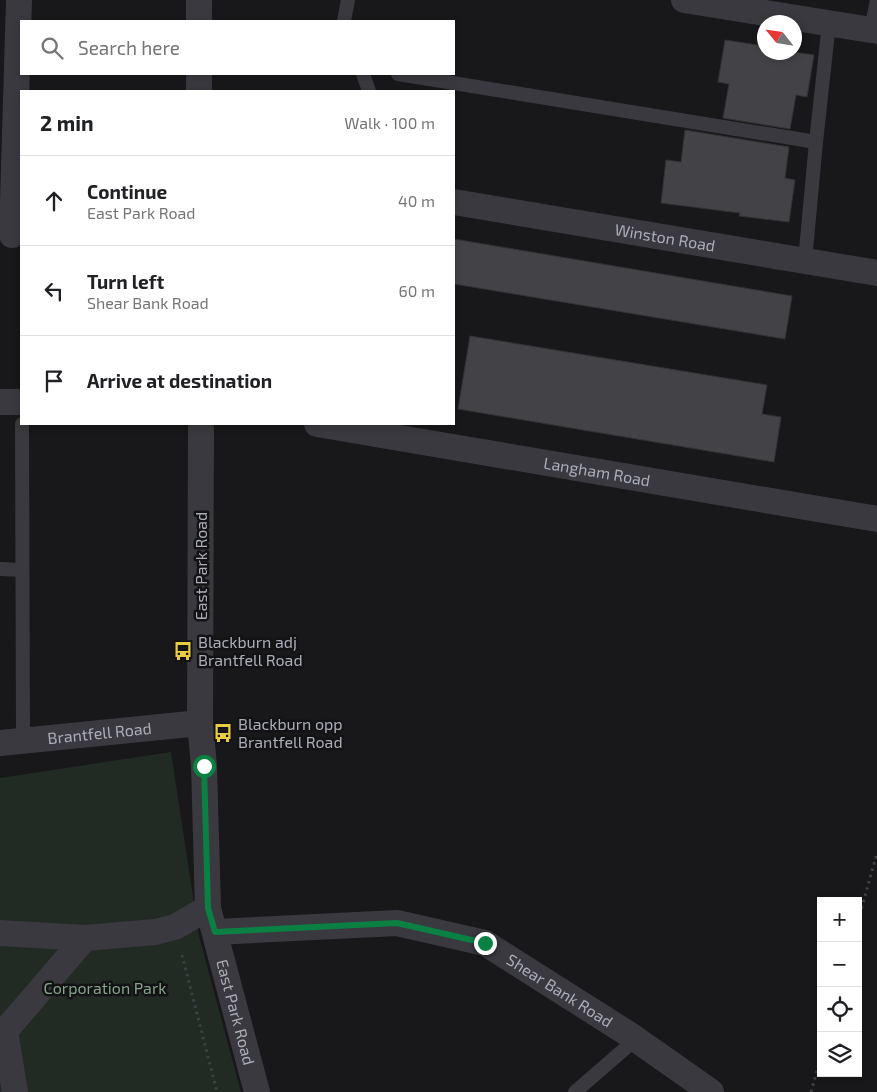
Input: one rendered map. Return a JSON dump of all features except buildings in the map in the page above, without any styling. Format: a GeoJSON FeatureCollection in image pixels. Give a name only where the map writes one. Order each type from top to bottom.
{"type":"FeatureCollection","features":[{"type":"Feature","properties":{"kind":"street"},"geometry":{"type":"LineString","coordinates":[[11,239],[19,0]]}},
{"type":"Feature","properties":{"kind":"street"},"geometry":{"type":"LineString","coordinates":[[199,0],[199,20]]}},
{"type":"Feature","properties":{"kind":"street"},"geometry":{"type":"LineString","coordinates":[[684,0],[874,31]]}},
{"type":"Feature","properties":{"kind":"street"},"geometry":{"type":"LineString","coordinates":[[199,75],[200,90]]}},
{"type":"Feature","properties":{"kind":"street","name":"Winston Road"},"geometry":{"type":"LineString","coordinates":[[455,202],[877,273]]}},
{"type":"Feature","properties":{"kind":"street"},"geometry":{"type":"LineString","coordinates":[[0,402],[20,402]]}},
{"type":"Feature","properties":{"kind":"street","name":"East Park Road"},"geometry":{"type":"LineString","coordinates":[[201,425],[200,723],[204,766],[208,908],[257,1092]]}},
{"type":"Feature","properties":{"kind":"street","name":"Langham Road"},"geometry":{"type":"LineString","coordinates":[[323,425],[877,519]]}},
{"type":"Feature","properties":{"kind":"street","name":"Brantfell Road"},"geometry":{"type":"LineString","coordinates":[[12,742],[200,723]]}},
{"type":"Feature","properties":{"kind":"street"},"geometry":{"type":"LineString","coordinates":[[0,932],[85,938],[155,932],[175,927],[208,908]]}},
{"type":"Feature","properties":{"kind":"street","name":"Shear Bank Road"},"geometry":{"type":"LineString","coordinates":[[215,932],[397,923],[485,943],[636,1039],[711,1092]]}},
{"type":"Feature","properties":{"kind":"street"},"geometry":{"type":"LineString","coordinates":[[15,1092],[3,1027],[85,938]]}},
{"type":"Feature","properties":{"kind":"lane"},"geometry":{"type":"LineString","coordinates":[[344,20],[348,0]]}},
{"type":"Feature","properties":{"kind":"lane"},"geometry":{"type":"LineString","coordinates":[[874,31],[877,0]]}},
{"type":"Feature","properties":{"kind":"lane"},"geometry":{"type":"LineString","coordinates":[[805,261],[829,24]]}},
{"type":"Feature","properties":{"kind":"lane"},"geometry":{"type":"LineString","coordinates":[[363,75],[369,90]]}},
{"type":"Feature","properties":{"kind":"lane"},"geometry":{"type":"LineString","coordinates":[[404,75],[816,142]]}},
{"type":"Feature","properties":{"kind":"lane"},"geometry":{"type":"LineString","coordinates":[[12,742],[22,570],[22,425]]}},
{"type":"Feature","properties":{"kind":"lane"},"geometry":{"type":"LineString","coordinates":[[0,569],[22,570]]}},
{"type":"Feature","properties":{"kind":"lane"},"geometry":{"type":"LineString","coordinates":[[575,1092],[636,1039]]}},
{"type":"Feature","properties":{"kind":"path"},"geometry":{"type":"LineString","coordinates":[[862,907],[877,853]]}},
{"type":"Feature","properties":{"kind":"path"},"geometry":{"type":"LineString","coordinates":[[175,927],[217,1092]]}},
{"type":"Feature","properties":{"kind":"path"},"geometry":{"type":"LineString","coordinates":[[811,1092],[817,1070]]}},
{"type":"Feature","properties":{"kind":"green space","name":"Corporation Park"},"geometry":{"type":"Polygon","coordinates":[[[171,752],[199,936],[241,1092],[0,1092],[0,778],[171,752]]]}},
{"type":"Feature","properties":{"kind":"place","name":"Blackburn adj Brantfell Road"},"geometry":{"type":"Point","coordinates":[183,651]}},
{"type":"Feature","properties":{"kind":"place","name":"Blackburn opp Brantfell Road"},"geometry":{"type":"Point","coordinates":[223,733]}},
{"type":"Feature","properties":{"kind":"route"},"geometry":{"type":"LineString","coordinates":[[204,766],[208,908],[215,932],[397,923],[485,943]]}}]}
